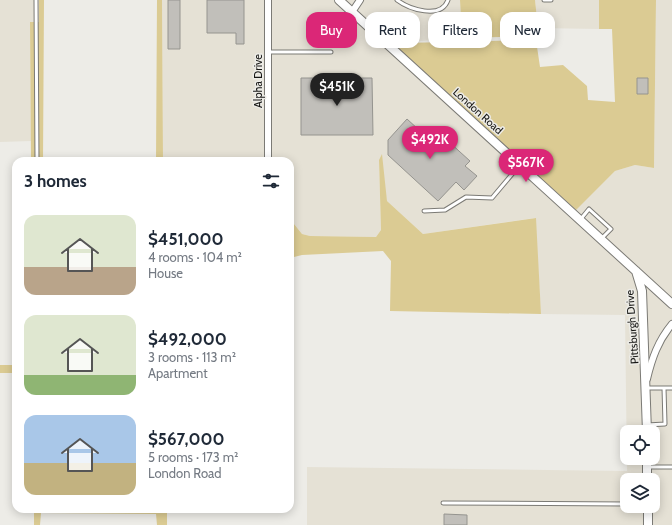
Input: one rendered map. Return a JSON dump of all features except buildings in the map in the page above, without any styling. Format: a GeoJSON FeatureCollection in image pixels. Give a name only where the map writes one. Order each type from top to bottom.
{"type":"FeatureCollection","features":[{"type":"Feature","properties":{"kind":"street","name":"Alpha Drive"},"geometry":{"type":"LineString","coordinates":[[268,0],[268,157]]}},
{"type":"Feature","properties":{"kind":"street","name":"London Road"},"geometry":{"type":"LineString","coordinates":[[339,0],[352,12]]}},
{"type":"Feature","properties":{"kind":"street"},"geometry":{"type":"LineString","coordinates":[[352,12],[360,0]]}},
{"type":"Feature","properties":{"kind":"street","name":"London Road"},"geometry":{"type":"LineString","coordinates":[[357,17],[672,304]]}},
{"type":"Feature","properties":{"kind":"street","name":"Pittsburgh Drive"},"geometry":{"type":"LineString","coordinates":[[636,270],[642,291],[644,353],[647,385],[647,425]]}},
{"type":"Feature","properties":{"kind":"street","name":"Pittsburgh Drive"},"geometry":{"type":"LineString","coordinates":[[647,385],[652,356],[672,324]]}},
{"type":"Feature","properties":{"kind":"street"},"geometry":{"type":"LineString","coordinates":[[647,467],[647,473]]}},
{"type":"Feature","properties":{"kind":"street"},"geometry":{"type":"LineString","coordinates":[[648,513],[648,525]]}},
{"type":"Feature","properties":{"kind":"lane"},"geometry":{"type":"LineString","coordinates":[[36,0],[37,157]]}},
{"type":"Feature","properties":{"kind":"lane"},"geometry":{"type":"LineString","coordinates":[[397,0],[404,5],[419,10],[432,11],[442,8],[448,0]]}},
{"type":"Feature","properties":{"kind":"lane"},"geometry":{"type":"LineString","coordinates":[[544,0],[551,0]]}},
{"type":"Feature","properties":{"kind":"lane"},"geometry":{"type":"LineString","coordinates":[[268,52],[331,52]]}},
{"type":"Feature","properties":{"kind":"lane"},"geometry":{"type":"LineString","coordinates":[[424,211],[445,210],[466,197],[492,198],[520,164]]}},
{"type":"Feature","properties":{"kind":"lane"},"geometry":{"type":"LineString","coordinates":[[580,220],[589,209],[611,229],[602,239]]}},
{"type":"Feature","properties":{"kind":"lane"},"geometry":{"type":"LineString","coordinates":[[647,385],[672,388]]}},
{"type":"Feature","properties":{"kind":"lane"},"geometry":{"type":"LineString","coordinates":[[660,425],[665,424],[664,388]]}},
{"type":"Feature","properties":{"kind":"lane"},"geometry":{"type":"LineString","coordinates":[[647,467],[672,467]]}},
{"type":"Feature","properties":{"kind":"lane"},"geometry":{"type":"LineString","coordinates":[[443,503],[620,504]]}},
{"type":"Feature","properties":{"kind":"shaded area"},"geometry":{"type":"Polygon","coordinates":[[[0,0],[39,0],[40,22],[30,23],[31,141],[0,142],[0,0]]]}},
{"type":"Feature","properties":{"kind":"shaded area"},"geometry":{"type":"Polygon","coordinates":[[[39,0],[44,0],[43,157],[31,157],[30,22],[39,22],[39,0]]]}},
{"type":"Feature","properties":{"kind":"shaded area"},"geometry":{"type":"Polygon","coordinates":[[[157,0],[162,0],[163,157],[156,157],[157,0]]]}},
{"type":"Feature","properties":{"kind":"shaded area"},"geometry":{"type":"Polygon","coordinates":[[[162,0],[460,0],[461,12],[428,12],[428,40],[420,41],[420,12],[365,12],[365,48],[398,48],[576,209],[615,171],[635,165],[654,168],[656,0],[672,0],[672,525],[307,525],[307,467],[627,471],[627,465],[660,465],[660,425],[626,425],[625,315],[541,314],[535,218],[423,234],[387,201],[379,160],[381,230],[376,237],[310,236],[302,234],[294,224],[294,157],[163,157],[162,0]]]}},
{"type":"Feature","properties":{"kind":"shaded area"},"geometry":{"type":"Polygon","coordinates":[[[460,0],[535,0],[536,12],[500,12],[500,37],[492,37],[492,12],[461,12],[460,0]]]}},
{"type":"Feature","properties":{"kind":"shaded area"},"geometry":{"type":"Polygon","coordinates":[[[535,0],[599,0],[599,29],[555,28],[555,12],[536,12],[535,0]]]}},
{"type":"Feature","properties":{"kind":"shaded area"},"geometry":{"type":"Polygon","coordinates":[[[599,0],[656,0],[654,168],[635,165],[615,171],[576,210],[399,49],[420,48],[420,43],[428,42],[428,48],[492,48],[492,41],[500,41],[500,48],[537,48],[540,67],[563,65],[587,86],[588,100],[615,102],[612,29],[599,29],[599,0]]]}},
{"type":"Feature","properties":{"kind":"shaded area"},"geometry":{"type":"Polygon","coordinates":[[[382,154],[387,201],[423,234],[536,218],[541,314],[390,311],[391,261],[383,251],[302,255],[294,257],[294,224],[302,234],[310,236],[376,237],[381,230],[379,160],[382,154]]]}},
{"type":"Feature","properties":{"kind":"shaded area"},"geometry":{"type":"Polygon","coordinates":[[[0,365],[12,365],[12,373],[0,373],[0,365]]]}},
{"type":"Feature","properties":{"kind":"shaded area"},"geometry":{"type":"Polygon","coordinates":[[[34,513],[41,513],[40,525],[34,525],[34,513]]]}},
{"type":"Feature","properties":{"kind":"shaded area"},"geometry":{"type":"Polygon","coordinates":[[[41,513],[167,513],[167,525],[157,525],[156,514],[41,513]]]}}]}
